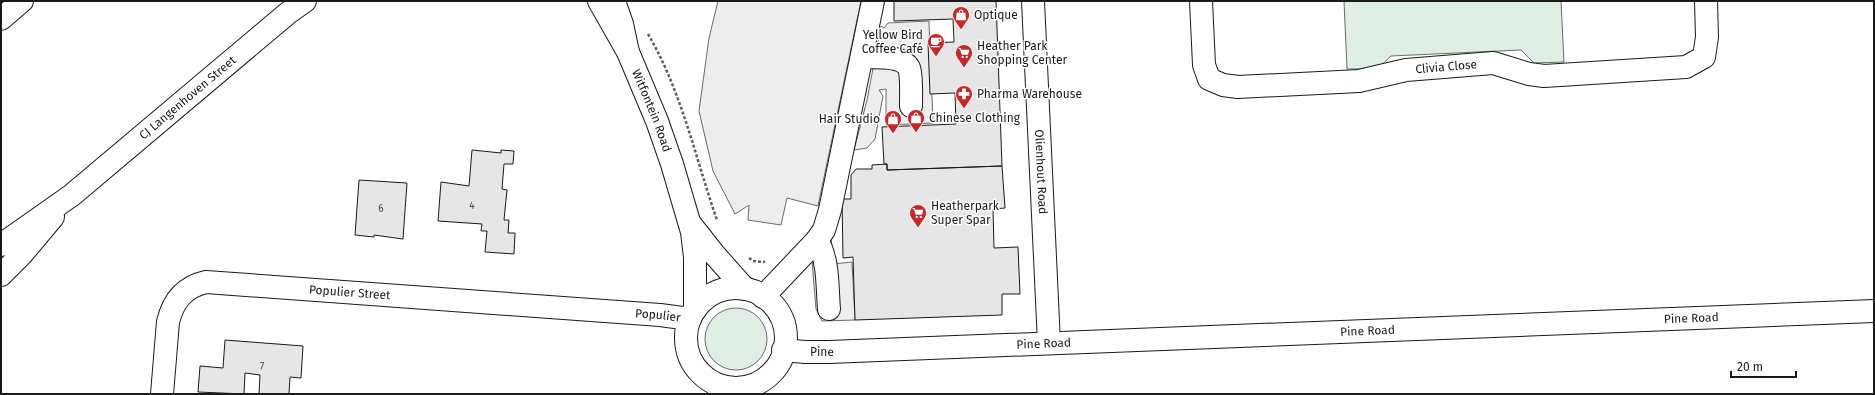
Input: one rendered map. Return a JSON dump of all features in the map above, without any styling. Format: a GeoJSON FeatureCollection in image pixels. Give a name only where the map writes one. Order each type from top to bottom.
{"type":"FeatureCollection","features":[{"type":"Feature","properties":{"kind":"main road"},"geometry":{"type":"LineString","coordinates":[[1,19],[22,1]]}},
{"type":"Feature","properties":{"kind":"main road","name":"CJ Langenhoven Street"},"geometry":{"type":"LineString","coordinates":[[1,245],[72,195],[288,13],[305,1]]}},
{"type":"Feature","properties":{"kind":"main road"},"geometry":{"type":"LineString","coordinates":[[754,293],[817,240],[824,230],[830,210],[873,1]]}},
{"type":"Feature","properties":{"kind":"main road","name":"Olienhout Road"},"geometry":{"type":"LineString","coordinates":[[1033,1],[1049,343]]}},
{"type":"Feature","properties":{"kind":"main road","name":"Clivia Close"},"geometry":{"type":"LineString","coordinates":[[1200,1],[1204,65],[1209,79],[1223,85],[1238,87],[1359,81],[1406,70],[1493,63],[1529,74],[1544,76],[1686,68],[1704,57],[1707,37],[1706,1]]}},
{"type":"Feature","properties":{"kind":"main road","name":"Witfontein Road"},"geometry":{"type":"LineString","coordinates":[[603,2],[622,24],[628,52],[662,134],[691,224],[695,257],[693,315]]}},
{"type":"Feature","properties":{"kind":"main road"},"geometry":{"type":"LineString","coordinates":[[862,57],[897,59],[904,63],[909,69],[911,106]]}},
{"type":"Feature","properties":{"kind":"main road","name":"CJ Langenhoven Street"},"geometry":{"type":"LineString","coordinates":[[1,275],[27,249],[72,195]]}},
{"type":"Feature","properties":{"kind":"main road","name":"Witfontein Road"},"geometry":{"type":"LineString","coordinates":[[691,224],[714,254],[754,293]]}},
{"type":"Feature","properties":{"kind":"main road"},"geometry":{"type":"LineString","coordinates":[[817,240],[824,254],[826,265],[828,310]]}},
{"type":"Feature","properties":{"kind":"main road","name":"Populier Street"},"geometry":{"type":"LineString","coordinates":[[162,394],[168,322],[171,311],[178,298],[188,289],[206,282],[625,312]]}},
{"type":"Feature","properties":{"kind":"main road"},"geometry":{"type":"LineString","coordinates":[[729,289],[754,293],[776,309],[785,333],[783,350],[770,384],[756,384],[738,388],[720,387],[717,389],[696,369],[689,356],[687,334],[693,315],[708,297],[729,289]]}},
{"type":"Feature","properties":{"kind":"main road","name":"Pine Road"},"geometry":{"type":"LineString","coordinates":[[861,350],[1874,311]]}},
{"type":"Feature","properties":{"kind":"main road","name":"Populier"},"geometry":{"type":"LineString","coordinates":[[625,312],[660,315],[693,315]]}},
{"type":"Feature","properties":{"kind":"main road","name":"Pine"},"geometry":{"type":"LineString","coordinates":[[783,350],[804,352],[861,350]]}},
{"type":"Feature","properties":{"kind":"path"},"geometry":{"type":"LineString","coordinates":[[645,30],[656,48],[682,108],[718,222]]}},
{"type":"Feature","properties":{"kind":"path"},"geometry":{"type":"LineString","coordinates":[[748,258],[753,261],[767,262]]}},
{"type":"Feature","properties":{"kind":"green space"},"geometry":{"type":"Polygon","coordinates":[[[1344,1],[1561,1],[1564,62],[1534,63],[1521,50],[1391,56],[1377,69],[1347,69],[1344,1]]]}},
{"type":"Feature","properties":{"kind":"green space"},"geometry":{"type":"Polygon","coordinates":[[[730,308],[742,308],[758,317],[765,327],[767,339],[765,351],[758,361],[742,370],[730,370],[719,365],[710,356],[705,345],[705,333],[710,322],[719,313],[730,308]]]}},
{"type":"Feature","properties":{"kind":"shaded area"},"geometry":{"type":"Polygon","coordinates":[[[718,1],[861,1],[818,206],[787,198],[781,225],[748,220],[749,205],[735,214],[713,171],[699,111],[709,38],[718,1]]]}},
{"type":"Feature","properties":{"kind":"shaded area"},"geometry":{"type":"Polygon","coordinates":[[[929,21],[933,123],[886,125],[886,89],[879,90],[883,96],[875,139],[867,148],[854,150],[867,100],[881,26],[884,28],[888,23],[929,21]]]}},
{"type":"Feature","properties":{"kind":"shaded area"},"geometry":{"type":"Polygon","coordinates":[[[831,238],[834,264],[852,262],[855,320],[822,321],[816,309],[812,261],[831,238]]]}},
{"type":"Feature","properties":{"kind":"building","name":"Heather Park Shopping Center"},"geometry":{"type":"Polygon","coordinates":[[[894,1],[996,1],[1002,166],[887,170],[887,164],[884,164],[882,127],[956,124],[955,93],[930,94],[928,43],[954,42],[953,19],[894,21],[894,1]]]}},
{"type":"Feature","properties":{"kind":"building"},"geometry":{"type":"Polygon","coordinates":[[[472,150],[501,153],[501,150],[514,151],[513,164],[504,164],[502,189],[507,190],[504,220],[509,220],[508,233],[515,233],[514,254],[485,252],[487,231],[481,231],[482,224],[438,221],[441,182],[469,186],[472,150]]]}},
{"type":"Feature","properties":{"kind":"building","name":"Heatherpark Super Spar"},"geometry":{"type":"Polygon","coordinates":[[[887,164],[887,170],[1002,166],[1005,208],[993,209],[994,248],[1018,247],[1020,294],[1002,294],[1002,315],[855,320],[853,257],[843,258],[842,199],[851,199],[851,175],[856,169],[872,169],[872,165],[887,164]]]}},
{"type":"Feature","properties":{"kind":"building"},"geometry":{"type":"Polygon","coordinates":[[[359,180],[407,183],[403,239],[374,235],[374,237],[355,235],[359,180]]]}},
{"type":"Feature","properties":{"kind":"building"},"geometry":{"type":"Polygon","coordinates":[[[225,340],[303,346],[301,378],[290,377],[289,394],[259,394],[260,375],[245,373],[244,394],[198,392],[200,366],[223,368],[225,340]]]}},
{"type":"Feature","properties":{"kind":"place","name":"Optique"},"geometry":{"type":"Point","coordinates":[961,30]}},
{"type":"Feature","properties":{"kind":"place","name":"Yellow Bird Coffee Café"},"geometry":{"type":"Point","coordinates":[936,57]}},
{"type":"Feature","properties":{"kind":"place","name":"Heather Park Shopping Center"},"geometry":{"type":"Point","coordinates":[964,68]}},
{"type":"Feature","properties":{"kind":"place","name":"Pharma Warehouse"},"geometry":{"type":"Point","coordinates":[964,109]}},
{"type":"Feature","properties":{"kind":"place","name":"Chinese Clothing"},"geometry":{"type":"Point","coordinates":[916,133]}},
{"type":"Feature","properties":{"kind":"place","name":"Hair Studio"},"geometry":{"type":"Point","coordinates":[893,134]}},
{"type":"Feature","properties":{"kind":"place","name":"Heatherpark Super Spar"},"geometry":{"type":"Point","coordinates":[918,228]}}]}
